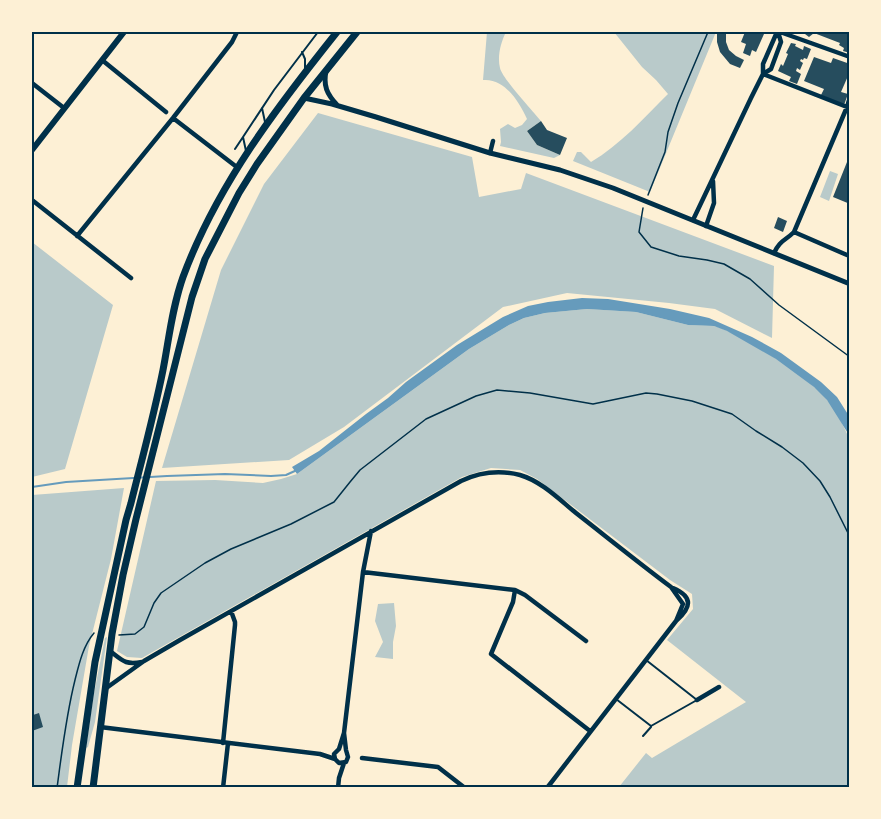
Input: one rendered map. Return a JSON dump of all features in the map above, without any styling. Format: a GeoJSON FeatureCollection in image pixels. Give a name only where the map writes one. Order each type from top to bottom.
{"type":"FeatureCollection","features":[{"type":"Feature","properties":{"kind":"main road"},"geometry":{"type":"LineString","coordinates":[[32,150],[124,32]]}},
{"type":"Feature","properties":{"kind":"main road"},"geometry":{"type":"LineString","coordinates":[[76,788],[101,633],[183,279],[209,216],[246,154],[304,72],[338,32]]}},
{"type":"Feature","properties":{"kind":"main road"},"geometry":{"type":"LineString","coordinates":[[93,788],[112,634],[123,575],[192,297],[205,259],[239,193],[257,164],[304,98],[357,32]]}},
{"type":"Feature","properties":{"kind":"main road"},"geometry":{"type":"LineString","coordinates":[[291,90],[304,98]]}},
{"type":"Feature","properties":{"kind":"street"},"geometry":{"type":"LineString","coordinates":[[77,236],[173,118],[232,42],[237,32]]}},
{"type":"Feature","properties":{"kind":"street"},"geometry":{"type":"LineString","coordinates":[[778,32],[849,57]]}},
{"type":"Feature","properties":{"kind":"street"},"geometry":{"type":"LineString","coordinates":[[763,74],[771,69],[781,42],[778,32]]}},
{"type":"Feature","properties":{"kind":"street"},"geometry":{"type":"LineString","coordinates":[[693,220],[763,74],[764,64],[778,32]]}},
{"type":"Feature","properties":{"kind":"street"},"geometry":{"type":"LineString","coordinates":[[102,60],[166,112]]}},
{"type":"Feature","properties":{"kind":"street"},"geometry":{"type":"LineString","coordinates":[[326,69],[324,80],[327,92],[338,106]]}},
{"type":"Feature","properties":{"kind":"street"},"geometry":{"type":"LineString","coordinates":[[763,74],[847,107]]}},
{"type":"Feature","properties":{"kind":"street"},"geometry":{"type":"LineString","coordinates":[[32,83],[64,108]]}},
{"type":"Feature","properties":{"kind":"street"},"geometry":{"type":"LineString","coordinates":[[774,253],[778,244],[794,232],[847,107],[849,96]]}},
{"type":"Feature","properties":{"kind":"street"},"geometry":{"type":"LineString","coordinates":[[304,98],[338,106],[490,153],[584,177],[849,284]]}},
{"type":"Feature","properties":{"kind":"street"},"geometry":{"type":"LineString","coordinates":[[173,118],[238,168]]}},
{"type":"Feature","properties":{"kind":"street"},"geometry":{"type":"LineString","coordinates":[[490,153],[493,141]]}},
{"type":"Feature","properties":{"kind":"street"},"geometry":{"type":"LineString","coordinates":[[706,226],[714,204],[713,178]]}},
{"type":"Feature","properties":{"kind":"street"},"geometry":{"type":"LineString","coordinates":[[32,200],[131,278]]}},
{"type":"Feature","properties":{"kind":"street"},"geometry":{"type":"LineString","coordinates":[[794,232],[847,255]]}},
{"type":"Feature","properties":{"kind":"street"},"geometry":{"type":"LineString","coordinates":[[105,689],[144,661],[470,477],[494,472],[512,474],[527,478],[544,489],[671,587],[684,594],[688,601],[686,611],[547,788]]}},
{"type":"Feature","properties":{"kind":"street"},"geometry":{"type":"LineString","coordinates":[[338,788],[339,778],[348,757],[344,733],[363,572],[371,531]]}},
{"type":"Feature","properties":{"kind":"street"},"geometry":{"type":"LineString","coordinates":[[363,572],[514,590],[525,594],[586,641]]}},
{"type":"Feature","properties":{"kind":"street"},"geometry":{"type":"LineString","coordinates":[[671,587],[683,604],[676,621]]}},
{"type":"Feature","properties":{"kind":"street"},"geometry":{"type":"LineString","coordinates":[[514,590],[513,602],[492,654],[590,731]]}},
{"type":"Feature","properties":{"kind":"street"},"geometry":{"type":"LineString","coordinates":[[223,788],[235,625],[231,611]]}},
{"type":"Feature","properties":{"kind":"street"},"geometry":{"type":"LineString","coordinates":[[110,651],[131,664],[144,661]]}},
{"type":"Feature","properties":{"kind":"street"},"geometry":{"type":"LineString","coordinates":[[698,700],[719,687]]}},
{"type":"Feature","properties":{"kind":"street"},"geometry":{"type":"LineString","coordinates":[[100,727],[320,753],[346,750]]}},
{"type":"Feature","properties":{"kind":"street"},"geometry":{"type":"LineString","coordinates":[[339,778],[334,754],[344,733]]}},
{"type":"Feature","properties":{"kind":"street"},"geometry":{"type":"LineString","coordinates":[[320,753],[344,763]]}},
{"type":"Feature","properties":{"kind":"street"},"geometry":{"type":"LineString","coordinates":[[362,758],[438,767],[465,788]]}},
{"type":"Feature","properties":{"kind":"lane"},"geometry":{"type":"LineString","coordinates":[[235,149],[261,108],[318,32]]}},
{"type":"Feature","properties":{"kind":"lane"},"geometry":{"type":"LineString","coordinates":[[302,52],[305,59],[304,72]]}},
{"type":"Feature","properties":{"kind":"lane"},"geometry":{"type":"LineString","coordinates":[[261,108],[266,125]]}},
{"type":"Feature","properties":{"kind":"lane"},"geometry":{"type":"LineString","coordinates":[[243,137],[246,154]]}},
{"type":"Feature","properties":{"kind":"lane"},"geometry":{"type":"LineString","coordinates":[[643,736],[651,726],[698,700],[646,660]]}},
{"type":"Feature","properties":{"kind":"lane"},"geometry":{"type":"LineString","coordinates":[[616,699],[651,726]]}},
{"type":"Feature","properties":{"kind":"path"},"geometry":{"type":"LineString","coordinates":[[648,195],[665,153],[668,132],[678,103],[708,32]]}},
{"type":"Feature","properties":{"kind":"path"},"geometry":{"type":"LineString","coordinates":[[641,217],[639,232],[651,247],[679,256],[724,264],[750,279],[779,305],[849,357]]}},
{"type":"Feature","properties":{"kind":"path"},"geometry":{"type":"LineString","coordinates":[[112,634],[128,636],[135,634],[144,627],[161,593],[206,563],[231,549],[291,524],[334,502],[360,470],[426,419],[476,396],[497,390],[593,404],[646,393],[657,394],[692,401],[732,414],[804,463],[830,497],[849,537]]}},
{"type":"Feature","properties":{"kind":"path"},"geometry":{"type":"LineString","coordinates":[[57,788],[67,714],[79,664],[93,633],[96,631],[101,633]]}},
{"type":"Feature","properties":{"kind":"shaded area"},"geometry":{"type":"Polygon","coordinates":[[[487,32],[506,32],[500,49],[500,68],[511,86],[541,121],[527,131],[537,145],[560,155],[554,158],[500,146],[500,129],[508,124],[515,128],[527,119],[510,92],[498,83],[483,80],[487,32]]]}},
{"type":"Feature","properties":{"kind":"shaded area"},"geometry":{"type":"Polygon","coordinates":[[[614,32],[716,32],[650,192],[573,161],[577,152],[581,152],[591,162],[612,148],[668,94],[642,67],[614,32]]]}},
{"type":"Feature","properties":{"kind":"shaded area"},"geometry":{"type":"Polygon","coordinates":[[[318,113],[472,157],[479,197],[521,189],[526,173],[774,266],[772,338],[715,309],[567,293],[503,307],[344,427],[289,460],[162,468],[221,270],[264,184],[318,113]]]}},
{"type":"Feature","properties":{"kind":"shaded area"},"geometry":{"type":"Polygon","coordinates":[[[830,171],[838,174],[829,201],[820,197],[830,171]]]}},
{"type":"Feature","properties":{"kind":"shaded area"},"geometry":{"type":"Polygon","coordinates":[[[32,242],[113,305],[65,469],[32,477],[32,242]]]}},
{"type":"Feature","properties":{"kind":"shaded area"},"geometry":{"type":"Polygon","coordinates":[[[587,309],[636,312],[688,325],[721,328],[763,350],[793,370],[828,401],[840,419],[849,438],[849,787],[619,787],[646,753],[652,758],[746,702],[667,640],[693,609],[692,594],[670,580],[537,479],[520,470],[491,468],[462,477],[142,658],[127,657],[117,651],[156,481],[215,480],[263,483],[297,474],[469,349],[509,325],[524,318],[545,313],[587,309]]]}},
{"type":"Feature","properties":{"kind":"shaded area"},"geometry":{"type":"Polygon","coordinates":[[[124,488],[111,559],[89,646],[67,787],[32,787],[32,495],[124,488]]]}},
{"type":"Feature","properties":{"kind":"shaded area"},"geometry":{"type":"Polygon","coordinates":[[[394,603],[396,626],[393,659],[375,657],[383,642],[375,621],[378,604],[394,603]]]}},
{"type":"Feature","properties":{"kind":"shaded area"},"geometry":{"type":"Polygon","coordinates":[[[107,637],[95,722],[86,748],[94,693],[107,637]]]}},
{"type":"Feature","properties":{"kind":"water"},"geometry":{"type":"Polygon","coordinates":[[[582,298],[608,299],[670,309],[709,318],[752,337],[781,353],[821,382],[837,397],[849,416],[849,435],[827,400],[814,387],[776,359],[727,331],[714,326],[688,325],[636,312],[587,309],[545,313],[524,318],[509,325],[469,349],[297,474],[292,467],[319,451],[457,345],[503,317],[528,306],[582,298]]]}},
{"type":"Feature","properties":{"kind":"building"},"geometry":{"type":"Polygon","coordinates":[[[717,32],[726,32],[729,50],[744,60],[740,68],[730,64],[720,52],[717,32]]]}},
{"type":"Feature","properties":{"kind":"building"},"geometry":{"type":"Polygon","coordinates":[[[745,32],[764,34],[756,52],[752,50],[750,56],[743,53],[746,44],[741,42],[745,32]]]}},
{"type":"Feature","properties":{"kind":"building"},"geometry":{"type":"Polygon","coordinates":[[[806,32],[850,34],[850,53],[843,51],[844,48],[839,45],[840,43],[814,33],[809,37],[805,34],[806,32]]]}},
{"type":"Feature","properties":{"kind":"building"},"geometry":{"type":"Polygon","coordinates":[[[791,43],[803,50],[804,46],[811,49],[807,59],[801,59],[803,63],[800,70],[797,68],[796,71],[801,74],[797,84],[789,81],[791,77],[778,71],[781,64],[783,66],[791,43]]]}},
{"type":"Feature","properties":{"kind":"building"},"geometry":{"type":"Polygon","coordinates":[[[814,57],[831,63],[833,58],[850,64],[850,76],[841,92],[848,94],[844,105],[821,95],[824,89],[804,81],[814,57]]]}},
{"type":"Feature","properties":{"kind":"building"},"geometry":{"type":"Polygon","coordinates":[[[541,121],[547,130],[567,138],[560,155],[537,145],[527,131],[541,121]]]}},
{"type":"Feature","properties":{"kind":"building"},"geometry":{"type":"Polygon","coordinates":[[[847,162],[850,164],[850,204],[833,197],[847,162]]]}},
{"type":"Feature","properties":{"kind":"building"},"geometry":{"type":"Polygon","coordinates":[[[778,217],[787,221],[783,232],[774,228],[778,217]]]}},
{"type":"Feature","properties":{"kind":"building"},"geometry":{"type":"Polygon","coordinates":[[[32,710],[33,715],[39,713],[43,727],[32,731],[32,710]]]}},
{"type":"Feature","properties":{"kind":"waterway"},"geometry":{"type":"LineString","coordinates":[[32,487],[66,482],[167,476],[225,474],[271,476],[286,475],[297,470]]}}]}
